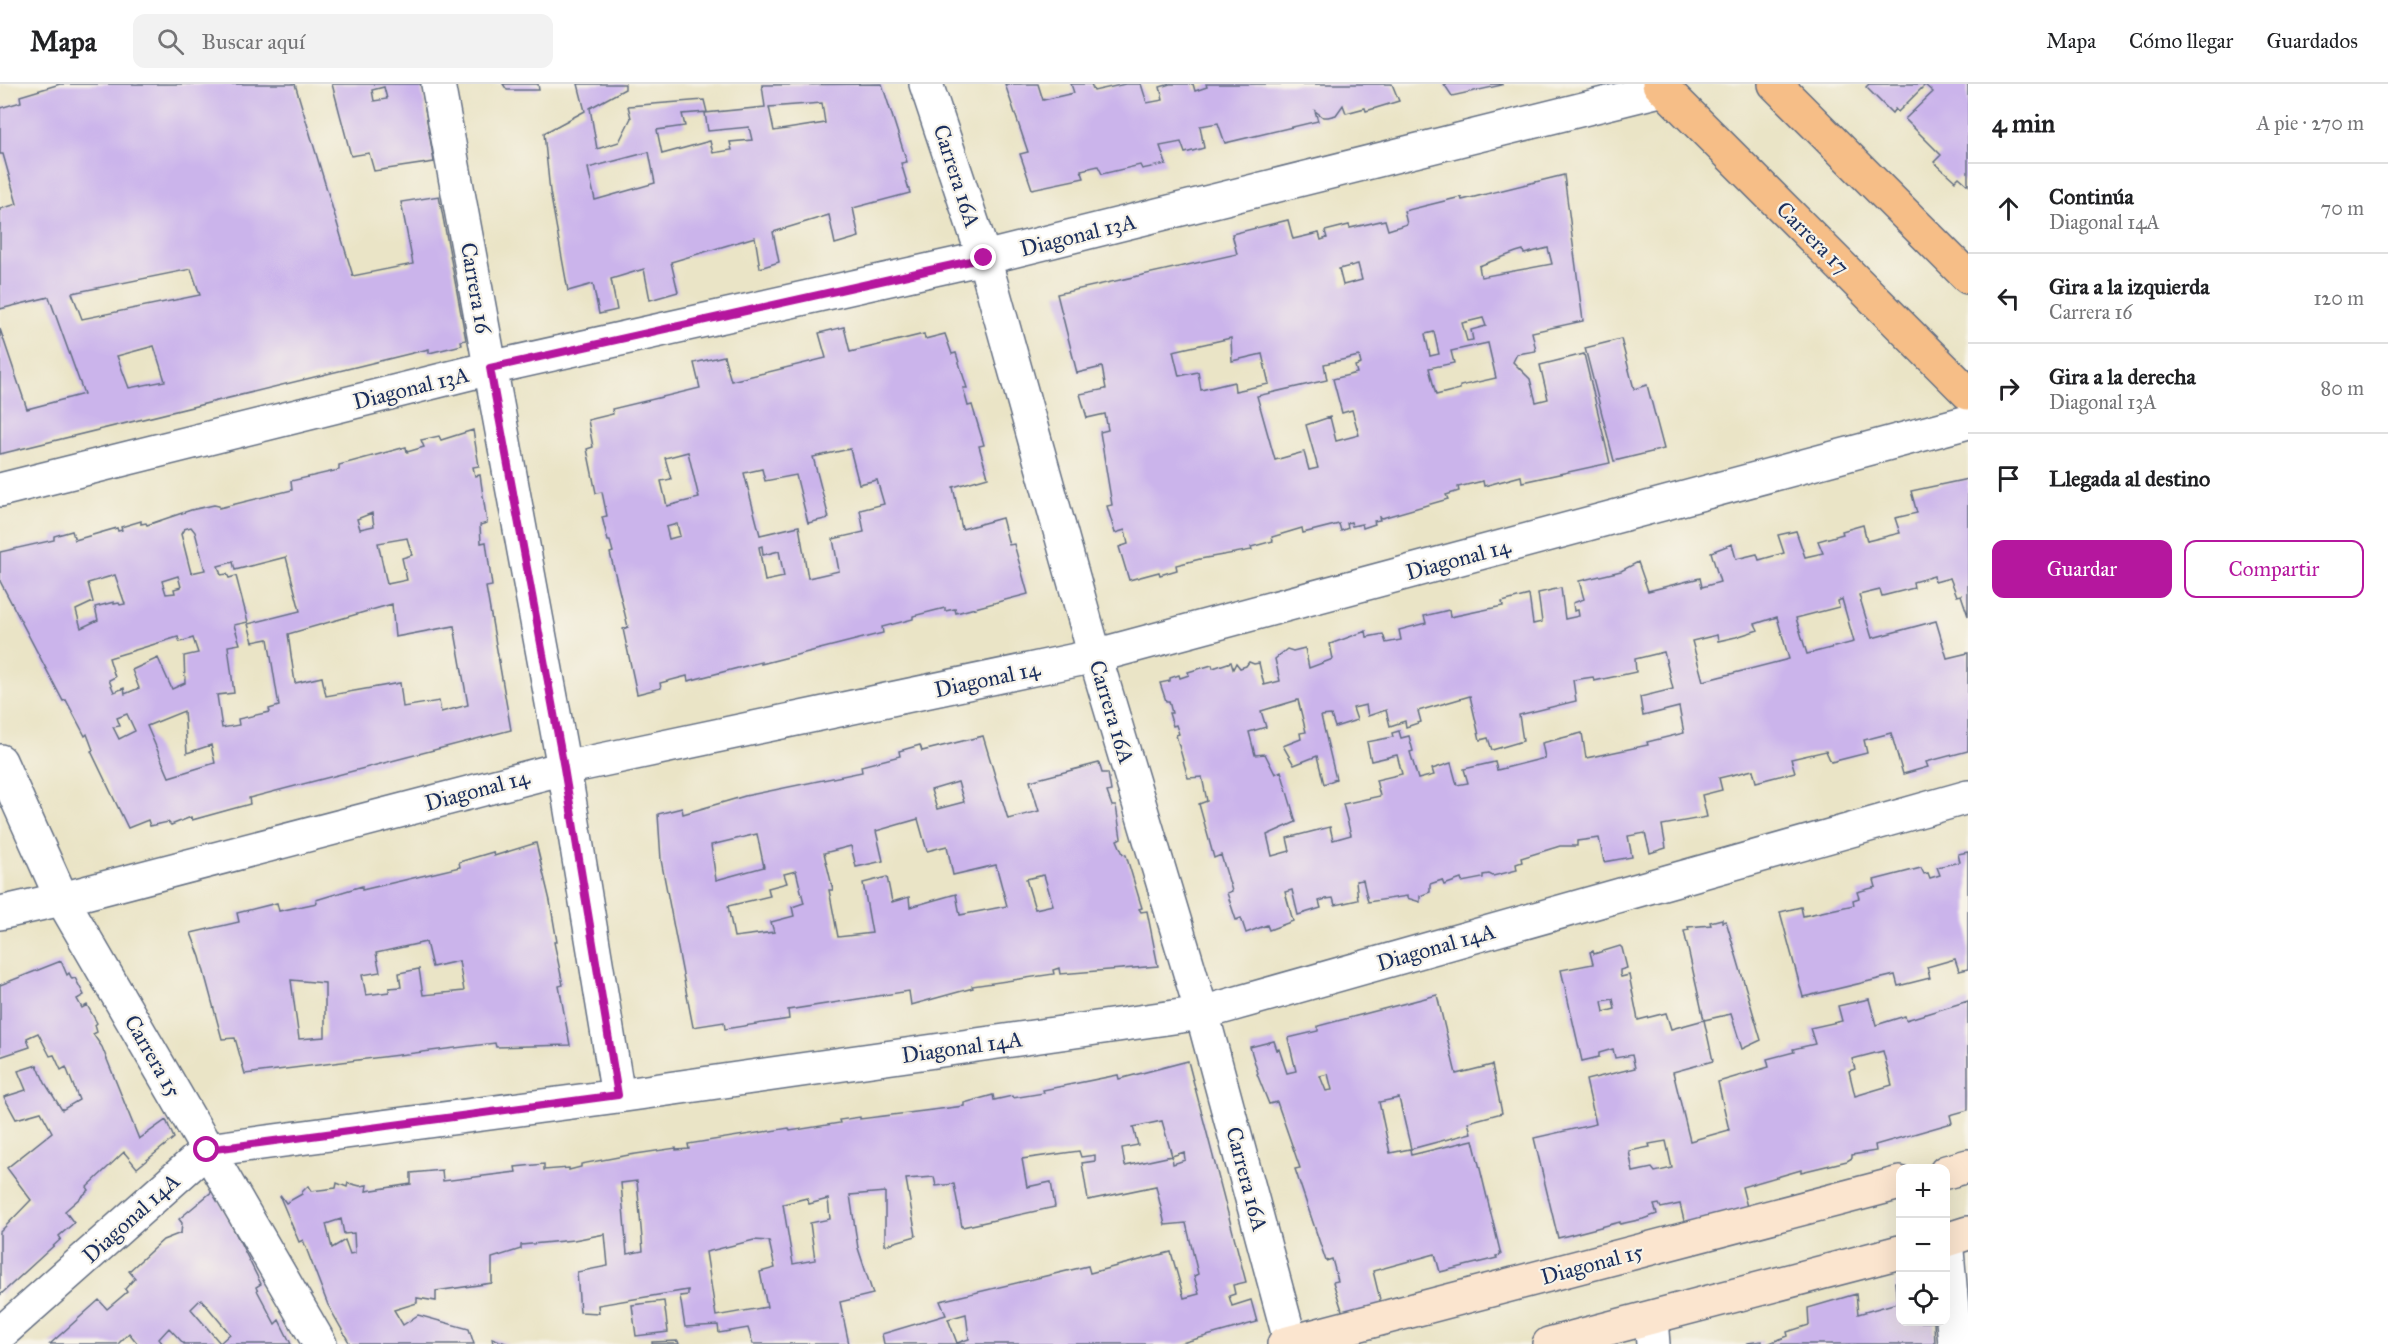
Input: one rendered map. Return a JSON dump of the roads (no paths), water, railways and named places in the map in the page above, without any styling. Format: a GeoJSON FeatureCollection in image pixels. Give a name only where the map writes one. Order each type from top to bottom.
{"type":"FeatureCollection","features":[{"type":"Feature","properties":{"kind":"main road"},"geometry":{"type":"LineString","coordinates":[[1775,84],[1968,277]]}},
{"type":"Feature","properties":{"kind":"main road","name":"Carrera 17"},"geometry":{"type":"LineString","coordinates":[[1661,87],[1968,393]]}},
{"type":"Feature","properties":{"kind":"street","name":"Carrera 16"},"geometry":{"type":"LineString","coordinates":[[438,84],[564,768],[618,1095]]}},
{"type":"Feature","properties":{"kind":"street","name":"Carrera 16A"},"geometry":{"type":"LineString","coordinates":[[926,84],[984,258],[1095,656],[1202,1013],[1288,1343]]}},
{"type":"Feature","properties":{"kind":"street","name":"Diagonal 13A"},"geometry":{"type":"LineString","coordinates":[[0,490],[490,368],[984,258],[1661,87]]}},
{"type":"Feature","properties":{"kind":"street","name":"Diagonal 14"},"geometry":{"type":"LineString","coordinates":[[0,913],[62,899],[564,768],[1095,656],[1968,422]]}},
{"type":"Feature","properties":{"kind":"street","name":"Carrera 15"},"geometry":{"type":"LineString","coordinates":[[0,761],[62,899],[320,1344]]}},
{"type":"Feature","properties":{"kind":"street","name":"Diagonal 14A"},"geometry":{"type":"LineString","coordinates":[[0,1334],[207,1150],[1202,1013],[1968,797]]}},
{"type":"Feature","properties":{"kind":"street"},"geometry":{"type":"LineString","coordinates":[[1950,1171],[1968,1166]]}},
{"type":"Feature","properties":{"kind":"street","name":"Diagonal 15"},"geometry":{"type":"LineString","coordinates":[[1288,1343],[1896,1184]]}},
{"type":"Feature","properties":{"kind":"street"},"geometry":{"type":"LineString","coordinates":[[1950,1239],[1968,1233]]}},
{"type":"Feature","properties":{"kind":"street"},"geometry":{"type":"LineString","coordinates":[[1549,1344],[1652,1331],[1896,1253]]}},
{"type":"Feature","properties":{"kind":"street"},"geometry":{"type":"LineString","coordinates":[[1949,1272],[1955,1344]]}}]}
